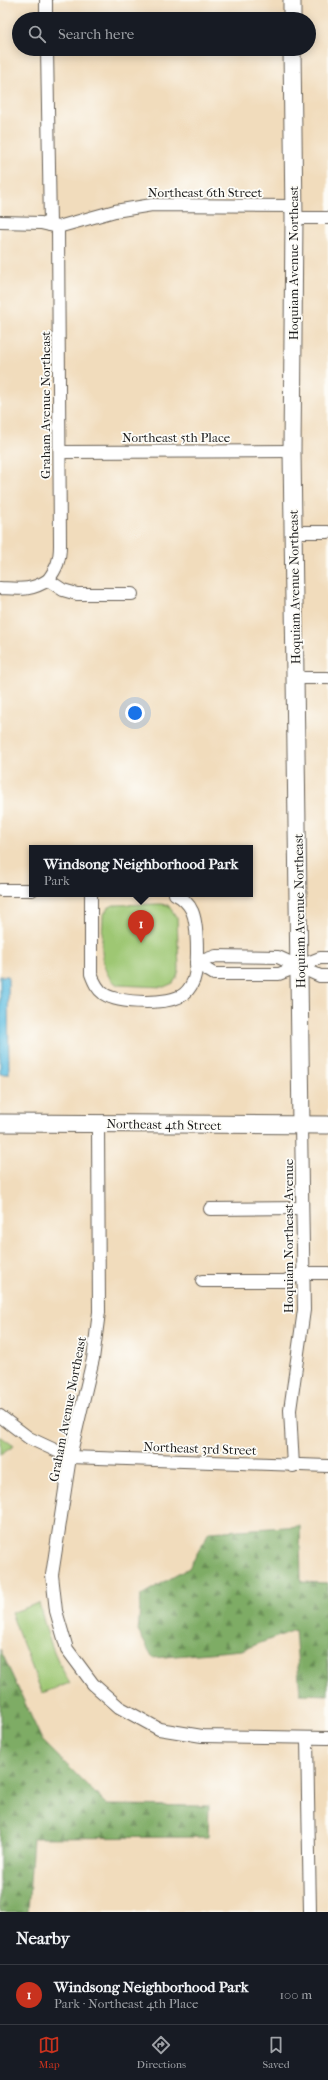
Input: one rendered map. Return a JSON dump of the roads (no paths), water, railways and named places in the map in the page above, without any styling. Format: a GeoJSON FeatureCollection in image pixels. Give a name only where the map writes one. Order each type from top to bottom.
{"type":"FeatureCollection","features":[{"type":"Feature","properties":{"kind":"street"},"geometry":{"type":"LineString","coordinates":[[46,0],[46,12]]}},
{"type":"Feature","properties":{"kind":"street"},"geometry":{"type":"LineString","coordinates":[[292,0],[292,12]]}},
{"type":"Feature","properties":{"kind":"street","name":"Graham Avenue Northeast"},"geometry":{"type":"LineString","coordinates":[[47,56],[54,226],[60,452],[60,560],[56,570],[48,580]]}},
{"type":"Feature","properties":{"kind":"street","name":"Hoquiam Avenue Northeast"},"geometry":{"type":"LineString","coordinates":[[292,56],[294,212],[292,451],[301,1125]]}},
{"type":"Feature","properties":{"kind":"street","name":"Northeast 6th Street"},"geometry":{"type":"LineString","coordinates":[[0,222],[41,223],[54,226],[115,211],[152,205],[294,212],[328,218]]}},
{"type":"Feature","properties":{"kind":"street","name":"Northeast 5th Place"},"geometry":{"type":"LineString","coordinates":[[60,452],[292,451]]}},
{"type":"Feature","properties":{"kind":"street"},"geometry":{"type":"LineString","coordinates":[[293,532],[328,532]]}},
{"type":"Feature","properties":{"kind":"street"},"geometry":{"type":"LineString","coordinates":[[0,588],[24,589],[37,587],[48,580],[63,590],[77,594],[132,594]]}},
{"type":"Feature","properties":{"kind":"street"},"geometry":{"type":"LineString","coordinates":[[296,678],[328,678]]}},
{"type":"Feature","properties":{"kind":"street"},"geometry":{"type":"LineString","coordinates":[[0,890],[29,890]]}},
{"type":"Feature","properties":{"kind":"street"},"geometry":{"type":"LineString","coordinates":[[91,897],[91,974],[94,984],[102,993],[121,1001],[165,1001],[178,998],[185,993],[192,983],[196,963],[192,912],[187,904],[179,897]]}},
{"type":"Feature","properties":{"kind":"street"},"geometry":{"type":"LineString","coordinates":[[196,963],[216,956],[278,957],[320,976],[328,976]]}},
{"type":"Feature","properties":{"kind":"street"},"geometry":{"type":"LineString","coordinates":[[196,963],[214,974],[279,974],[320,958],[328,958]]}},
{"type":"Feature","properties":{"kind":"street","name":"Northeast 4th Street"},"geometry":{"type":"LineString","coordinates":[[0,1123],[328,1125]]}},
{"type":"Feature","properties":{"kind":"street","name":"Graham Avenue Northeast"},"geometry":{"type":"LineString","coordinates":[[98,1124],[99,1312],[93,1359],[70,1457],[52,1575],[56,1611],[67,1649],[93,1684],[119,1707],[159,1729],[202,1736],[307,1738]]}},
{"type":"Feature","properties":{"kind":"street","name":"Hoquiam Northeast Avenue"},"geometry":{"type":"LineString","coordinates":[[293,1466],[290,1410],[304,1310],[301,1125]]}},
{"type":"Feature","properties":{"kind":"street"},"geometry":{"type":"LineString","coordinates":[[210,1209],[302,1208]]}},
{"type":"Feature","properties":{"kind":"street"},"geometry":{"type":"LineString","coordinates":[[202,1280],[285,1280],[303,1273],[328,1273]]}},
{"type":"Feature","properties":{"kind":"street"},"geometry":{"type":"LineString","coordinates":[[0,1416],[29,1438],[70,1457]]}},
{"type":"Feature","properties":{"kind":"street","name":"Northeast 3rd Street"},"geometry":{"type":"LineString","coordinates":[[70,1457],[293,1466],[328,1466]]}},
{"type":"Feature","properties":{"kind":"street"},"geometry":{"type":"LineString","coordinates":[[310,1912],[307,1738],[328,1738]]}},
{"type":"Feature","properties":{"kind":"water"},"geometry":{"type":"Polygon","coordinates":[[[0,976],[8,976],[9,1074],[0,1074],[0,976]]]}},
{"type":"Feature","properties":{"kind":"place","name":"Windsong Neighborhood Park"},"geometry":{"type":"Point","coordinates":[141,943]}}]}
